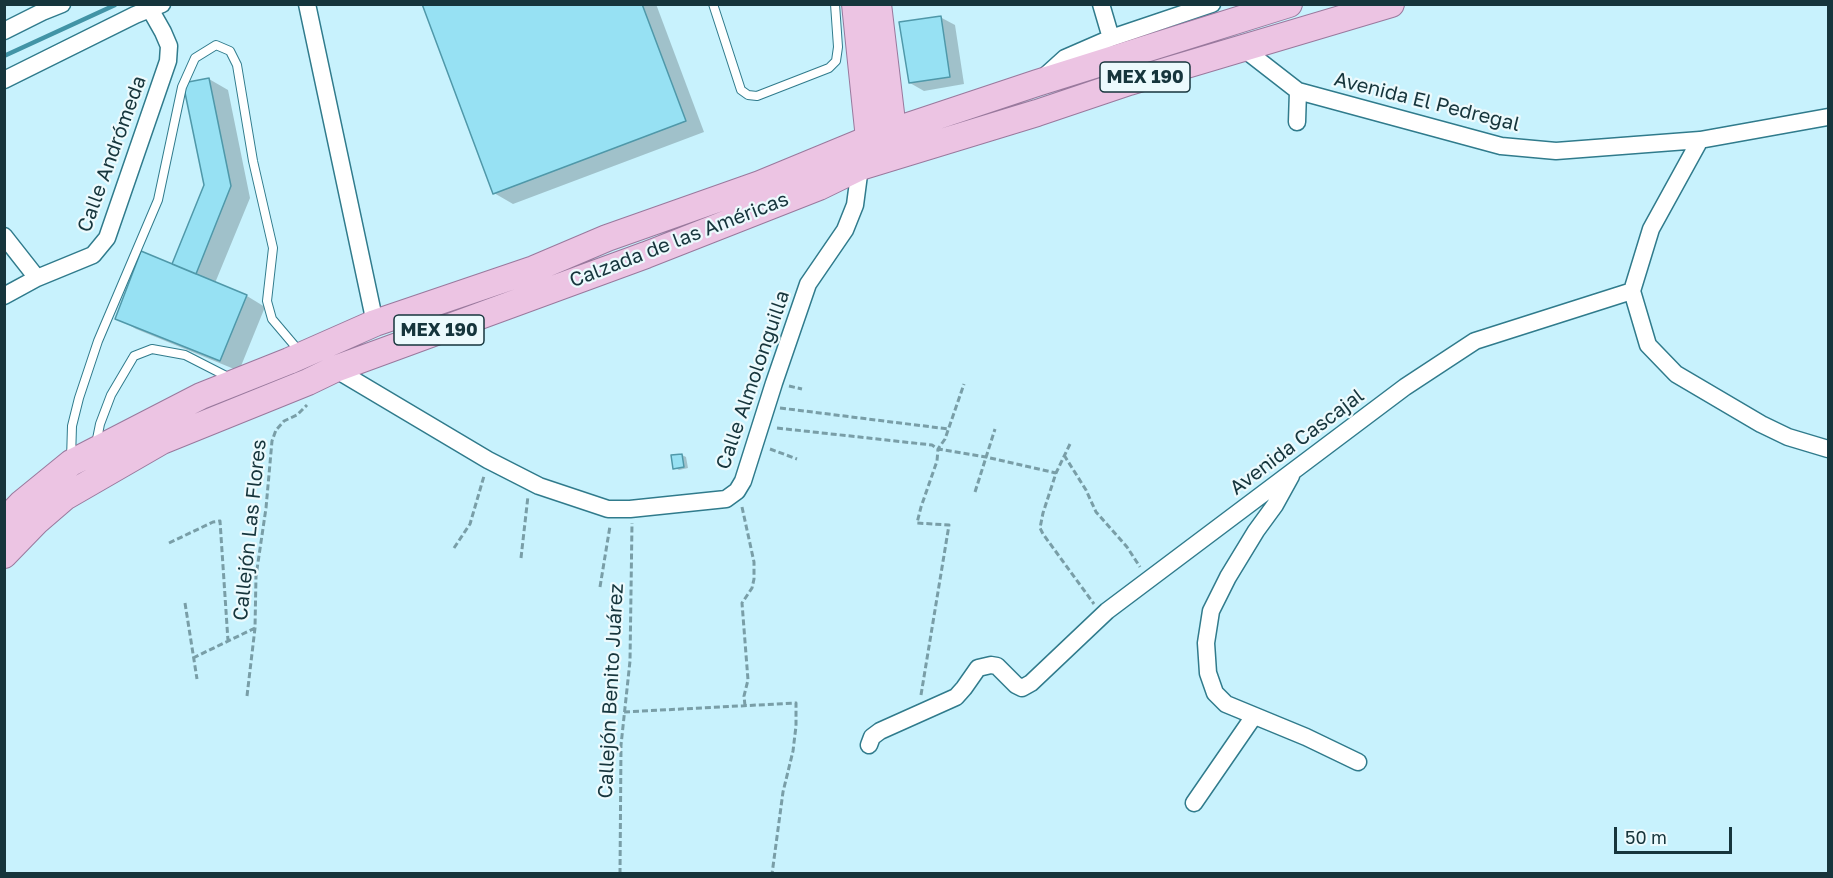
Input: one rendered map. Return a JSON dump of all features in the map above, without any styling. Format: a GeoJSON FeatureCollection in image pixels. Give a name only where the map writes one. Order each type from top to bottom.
{"type":"FeatureCollection","features":[{"type":"Feature","properties":{"kind":"main road"},"geometry":{"type":"LineString","coordinates":[[855,4],[864,153]]}},
{"type":"Feature","properties":{"kind":"main road"},"geometry":{"type":"LineString","coordinates":[[878,4],[893,130],[901,155]]}},
{"type":"Feature","properties":{"kind":"main road","name":"Calzada de las Américas"},"geometry":{"type":"LineString","coordinates":[[4,555],[36,522],[65,497],[162,441],[335,369],[646,255],[819,187],[893,130],[1289,4]]}},
{"type":"Feature","properties":{"kind":"main road","name":"Calzada de las Américas"},"geometry":{"type":"LineString","coordinates":[[4,522],[22,503],[71,463],[201,396],[375,323],[534,269],[608,238],[760,184],[864,153],[901,155],[1129,82],[1391,4]]}},
{"type":"Feature","properties":{"kind":"street"},"geometry":{"type":"LineString","coordinates":[[4,31],[40,8],[62,4]]}},
{"type":"Feature","properties":{"kind":"street"},"geometry":{"type":"LineString","coordinates":[[307,4],[375,323]]}},
{"type":"Feature","properties":{"kind":"street"},"geometry":{"type":"LineString","coordinates":[[1101,4],[1111,38]]}},
{"type":"Feature","properties":{"kind":"street"},"geometry":{"type":"LineString","coordinates":[[1037,83],[1065,58],[1111,38],[1212,4]]}},
{"type":"Feature","properties":{"kind":"street"},"geometry":{"type":"LineString","coordinates":[[4,80],[145,8]]}},
{"type":"Feature","properties":{"kind":"street","name":"Calle Andrómeda"},"geometry":{"type":"LineString","coordinates":[[4,296],[37,278],[93,255],[107,238],[168,61],[169,46],[163,32],[145,8]]}},
{"type":"Feature","properties":{"kind":"street","name":"Avenida El Pedregal"},"geometry":{"type":"LineString","coordinates":[[1244,49],[1298,91],[1501,146],[1556,151],[1700,141],[1828,117]]}},
{"type":"Feature","properties":{"kind":"street"},"geometry":{"type":"LineString","coordinates":[[1297,122],[1298,91]]}},
{"type":"Feature","properties":{"kind":"street"},"geometry":{"type":"LineString","coordinates":[[1700,141],[1651,229],[1632,291],[1648,345],[1676,374],[1761,424],[1788,437],[1828,449]]}},
{"type":"Feature","properties":{"kind":"street","name":"Calle Almolonguilla"},"geometry":{"type":"LineString","coordinates":[[335,369],[530,483],[608,509],[726,499],[737,491],[743,481],[808,284],[845,230],[855,205],[864,153]]}},
{"type":"Feature","properties":{"kind":"street"},"geometry":{"type":"LineString","coordinates":[[4,236],[37,278]]}},
{"type":"Feature","properties":{"kind":"street","name":"Avenida Cascajal"},"geometry":{"type":"LineString","coordinates":[[918,714],[956,697],[978,668],[997,666],[1022,688],[1031,683],[1102,616],[1148,580],[1405,387],[1475,340],[1632,291]]}},
{"type":"Feature","properties":{"kind":"street"},"geometry":{"type":"LineString","coordinates":[[1294,470],[1275,505],[1228,577],[1211,611],[1206,643],[1208,673],[1215,693],[1226,704],[1306,737],[1358,762]]}},
{"type":"Feature","properties":{"kind":"street"},"geometry":{"type":"LineString","coordinates":[[869,745],[872,737],[880,731],[918,714]]}},
{"type":"Feature","properties":{"kind":"street"},"geometry":{"type":"LineString","coordinates":[[1194,803],[1254,716]]}},
{"type":"Feature","properties":{"kind":"lane"},"geometry":{"type":"LineString","coordinates":[[713,4],[741,90],[748,95],[757,96],[829,68],[836,61],[838,47],[835,4]]}},
{"type":"Feature","properties":{"kind":"lane"},"geometry":{"type":"LineString","coordinates":[[71,463],[72,426],[79,398],[98,341],[158,200],[182,87],[195,58],[216,45],[230,51],[237,65],[253,161],[273,248],[267,301],[272,319],[303,355]]}},
{"type":"Feature","properties":{"kind":"lane"},"geometry":{"type":"LineString","coordinates":[[94,451],[100,424],[111,395],[134,356],[152,349],[185,355],[238,382]]}},
{"type":"Feature","properties":{"kind":"path","name":"Callejón Las Flores"},"geometry":{"type":"LineString","coordinates":[[247,696],[255,628],[256,576],[266,508],[272,441],[276,429],[284,421],[297,416],[308,405],[308,382]]}},
{"type":"Feature","properties":{"kind":"path"},"geometry":{"type":"LineString","coordinates":[[918,714],[949,525],[917,523],[937,461],[938,449],[945,439],[964,384]]}},
{"type":"Feature","properties":{"kind":"path"},"geometry":{"type":"LineString","coordinates":[[766,406],[948,429]]}},
{"type":"Feature","properties":{"kind":"path"},"geometry":{"type":"LineString","coordinates":[[760,426],[932,445],[938,449],[1056,473]]}},
{"type":"Feature","properties":{"kind":"path"},"geometry":{"type":"LineString","coordinates":[[975,492],[995,429]]}},
{"type":"Feature","properties":{"kind":"path"},"geometry":{"type":"LineString","coordinates":[[755,443],[797,459]]}},
{"type":"Feature","properties":{"kind":"path"},"geometry":{"type":"LineString","coordinates":[[1070,444],[1056,473],[1040,528],[1102,616]]}},
{"type":"Feature","properties":{"kind":"path"},"geometry":{"type":"LineString","coordinates":[[1064,455],[1086,490],[1095,512],[1127,547],[1148,580]]}},
{"type":"Feature","properties":{"kind":"path"},"geometry":{"type":"LineString","coordinates":[[454,548],[470,524],[489,460]]}},
{"type":"Feature","properties":{"kind":"path"},"geometry":{"type":"LineString","coordinates":[[521,558],[530,483]]}},
{"type":"Feature","properties":{"kind":"path"},"geometry":{"type":"LineString","coordinates":[[737,491],[745,515],[754,562],[752,588],[742,603],[748,680],[744,696],[745,706]]}},
{"type":"Feature","properties":{"kind":"path"},"geometry":{"type":"LineString","coordinates":[[600,587],[622,509]]}},
{"type":"Feature","properties":{"kind":"path","name":"Callejón Benito Juárez"},"geometry":{"type":"LineString","coordinates":[[620,873],[621,745],[630,661],[632,526],[622,509]]}},
{"type":"Feature","properties":{"kind":"path"},"geometry":{"type":"LineString","coordinates":[[169,543],[213,522],[220,521],[228,641]]}},
{"type":"Feature","properties":{"kind":"path"},"geometry":{"type":"LineString","coordinates":[[185,603],[197,679]]}},
{"type":"Feature","properties":{"kind":"path"},"geometry":{"type":"LineString","coordinates":[[193,658],[255,628]]}},
{"type":"Feature","properties":{"kind":"path"},"geometry":{"type":"LineString","coordinates":[[624,712],[796,703],[793,751],[783,792],[772,873]]}},
{"type":"Feature","properties":{"kind":"building"},"geometry":{"type":"Polygon","coordinates":[[[422,4],[642,4],[686,121],[493,194],[422,4]]]}},
{"type":"Feature","properties":{"kind":"building"},"geometry":{"type":"Polygon","coordinates":[[[941,16],[950,77],[909,83],[899,22],[941,16]]]}},
{"type":"Feature","properties":{"kind":"building"},"geometry":{"type":"Polygon","coordinates":[[[209,78],[231,186],[196,274],[172,264],[204,185],[183,83],[209,78]]]}},
{"type":"Feature","properties":{"kind":"building"},"geometry":{"type":"Polygon","coordinates":[[[141,251],[247,295],[220,361],[115,319],[141,251]]]}},
{"type":"Feature","properties":{"kind":"building"},"geometry":{"type":"Polygon","coordinates":[[[682,454],[684,467],[673,469],[671,455],[682,454]]]}},
{"type":"Feature","properties":{"kind":"waterway"},"geometry":{"type":"LineString","coordinates":[[4,56],[115,5]]}}]}
